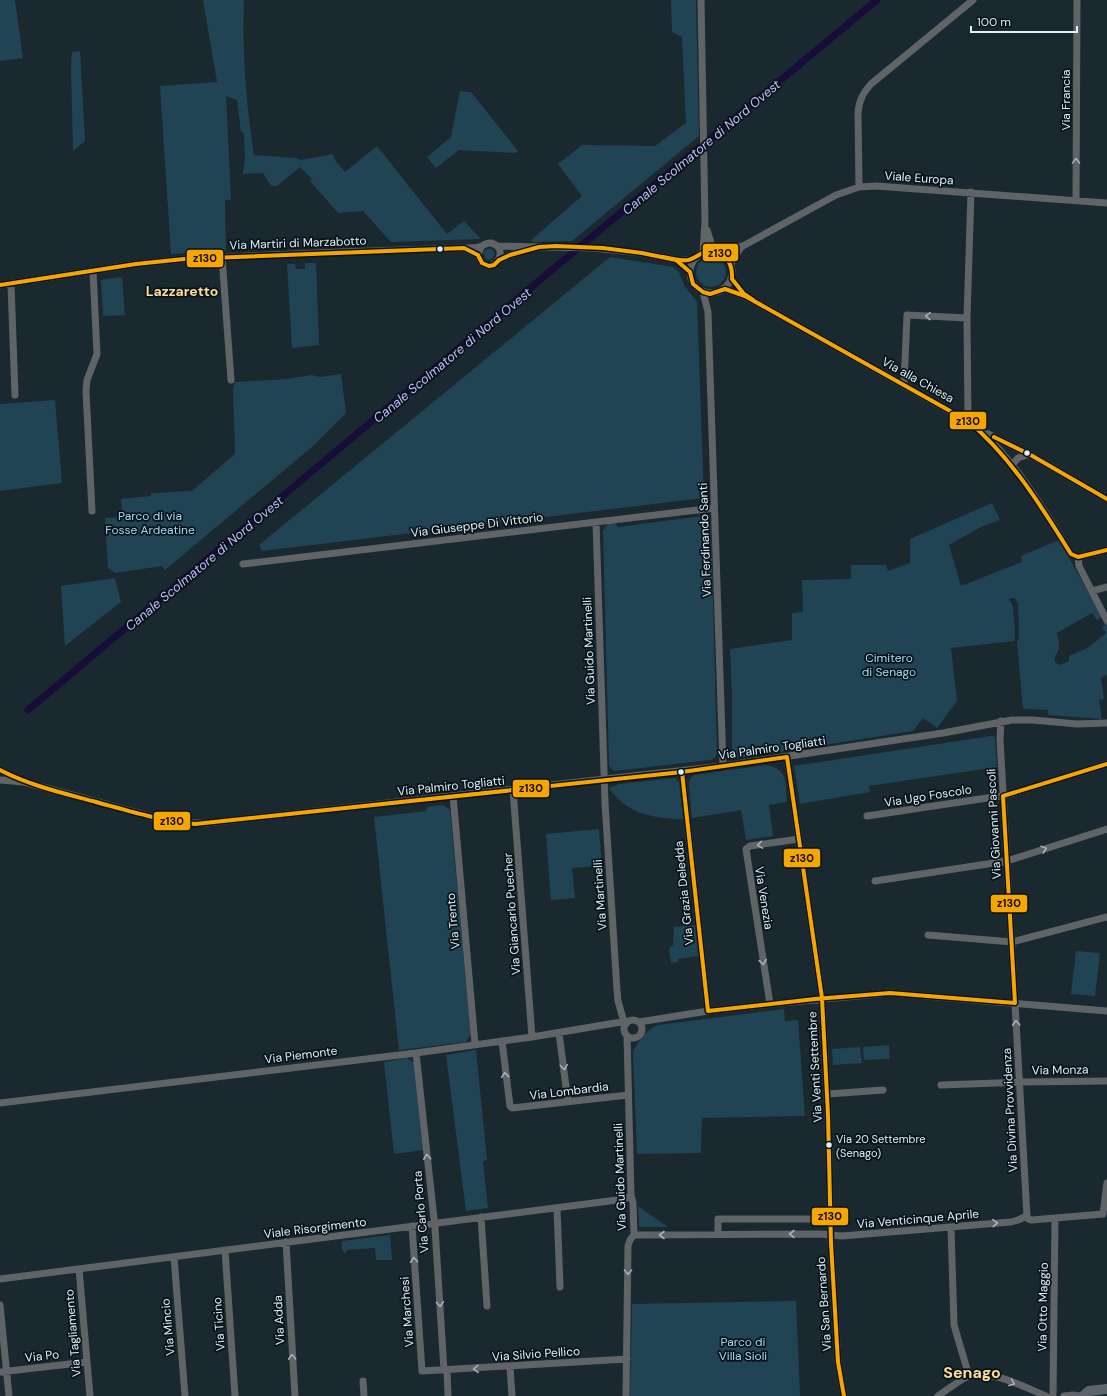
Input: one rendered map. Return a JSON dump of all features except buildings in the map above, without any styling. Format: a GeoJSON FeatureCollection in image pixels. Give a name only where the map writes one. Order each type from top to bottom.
{"type":"FeatureCollection","features":[{"type":"Feature","properties":{"kind":"street"},"geometry":{"type":"LineString","coordinates":[[701,0],[705,222],[703,252]]}},
{"type":"Feature","properties":{"kind":"street"},"geometry":{"type":"LineString","coordinates":[[859,187],[858,113],[859,102],[864,92],[871,84],[973,0]]}},
{"type":"Feature","properties":{"kind":"street","name":"Via Francia"},"geometry":{"type":"LineString","coordinates":[[1076,200],[1077,0]]}},
{"type":"Feature","properties":{"kind":"street","name":"Viale Europa"},"geometry":{"type":"LineString","coordinates":[[718,252],[742,246],[836,195],[859,187],[876,186],[971,192],[1107,203]]}},
{"type":"Feature","properties":{"kind":"street"},"geometry":{"type":"LineString","coordinates":[[968,421],[967,318],[971,192]]}},
{"type":"Feature","properties":{"kind":"street"},"geometry":{"type":"LineString","coordinates":[[705,222],[710,241],[718,252]]}},
{"type":"Feature","properties":{"kind":"street"},"geometry":{"type":"LineString","coordinates":[[464,248],[481,247],[487,243],[497,246],[562,246],[642,253],[676,260],[689,260],[695,258],[703,252],[708,251],[718,252],[724,255],[731,264],[733,272],[732,279],[725,289],[710,294],[703,292],[693,284],[690,267],[695,258]]}},
{"type":"Feature","properties":{"kind":"street"},"geometry":{"type":"LineString","coordinates":[[497,246],[500,252],[499,260]]}},
{"type":"Feature","properties":{"kind":"street","name":"Viale Europa"},"geometry":{"type":"LineString","coordinates":[[731,264],[742,246]]}},
{"type":"Feature","properties":{"kind":"street"},"geometry":{"type":"LineString","coordinates":[[481,247],[478,255],[480,261],[487,265],[494,265],[499,260],[510,255],[539,247]]}},
{"type":"Feature","properties":{"kind":"street","name":"Via Martiri di Marzabotto"},"geometry":{"type":"LineString","coordinates":[[0,285],[162,261],[222,257],[464,248],[478,255]]}},
{"type":"Feature","properties":{"kind":"street"},"geometry":{"type":"LineString","coordinates":[[222,257],[231,380]]}},
{"type":"Feature","properties":{"kind":"street"},"geometry":{"type":"LineString","coordinates":[[676,260],[690,272]]}},
{"type":"Feature","properties":{"kind":"street"},"geometry":{"type":"LineString","coordinates":[[92,511],[86,391],[87,380],[97,354],[93,271]]}},
{"type":"Feature","properties":{"kind":"street","name":"Via alla Chiesa"},"geometry":{"type":"LineString","coordinates":[[732,279],[745,296]]}},
{"type":"Feature","properties":{"kind":"street"},"geometry":{"type":"LineString","coordinates":[[11,284],[15,395]]}},
{"type":"Feature","properties":{"kind":"street","name":"Via alla Chiesa"},"geometry":{"type":"LineString","coordinates":[[725,289],[745,296],[968,421],[982,432],[996,445],[1012,465],[1071,554],[1078,557],[1078,566],[1107,620]]}},
{"type":"Feature","properties":{"kind":"street","name":"Via Ferdinando Santi"},"geometry":{"type":"LineString","coordinates":[[703,292],[708,312],[723,766]]}},
{"type":"Feature","properties":{"kind":"street","name":"Via Ferdinando Santi"},"geometry":{"type":"LineString","coordinates":[[708,312],[716,293]]}},
{"type":"Feature","properties":{"kind":"street"},"geometry":{"type":"LineString","coordinates":[[904,385],[906,315],[967,318]]}},
{"type":"Feature","properties":{"kind":"street"},"geometry":{"type":"LineString","coordinates":[[982,432],[1029,454],[1107,499]]}},
{"type":"Feature","properties":{"kind":"street"},"geometry":{"type":"LineString","coordinates":[[1012,465],[1018,458],[1029,454]]}},
{"type":"Feature","properties":{"kind":"street","name":"Via Giuseppe Di Vittorio"},"geometry":{"type":"LineString","coordinates":[[242,564],[714,508]]}},
{"type":"Feature","properties":{"kind":"street","name":"Via Guido Martinelli"},"geometry":{"type":"LineString","coordinates":[[596,522],[604,780]]}},
{"type":"Feature","properties":{"kind":"street"},"geometry":{"type":"LineString","coordinates":[[1078,557],[1107,550]]}},
{"type":"Feature","properties":{"kind":"street"},"geometry":{"type":"LineString","coordinates":[[1092,591],[1107,587]]}},
{"type":"Feature","properties":{"kind":"street","name":"Via Palmiro Togliatti"},"geometry":{"type":"LineString","coordinates":[[0,780],[24,782],[148,816],[195,824],[323,812],[453,796],[682,772],[943,733],[1001,721],[1033,720],[1077,724],[1107,723]]}},
{"type":"Feature","properties":{"kind":"street","name":"Via Giovanni Pascoli"},"geometry":{"type":"LineString","coordinates":[[1001,721],[1000,739],[1012,942],[1014,1003]]}},
{"type":"Feature","properties":{"kind":"street"},"geometry":{"type":"LineString","coordinates":[[989,724],[995,729],[1000,739]]}},
{"type":"Feature","properties":{"kind":"street","name":"Via Venti Settembre"},"geometry":{"type":"LineString","coordinates":[[786,757],[822,998],[828,1094],[831,1234]]}},
{"type":"Feature","properties":{"kind":"street","name":"Via Ugo Foscolo"},"geometry":{"type":"LineString","coordinates":[[867,816],[1003,796],[1107,764]]}},
{"type":"Feature","properties":{"kind":"street","name":"Via Palmiro Togliatti"},"geometry":{"type":"LineString","coordinates":[[0,770],[24,782]]}},
{"type":"Feature","properties":{"kind":"street","name":"Via Grazia Deledda"},"geometry":{"type":"LineString","coordinates":[[682,772],[708,1011]]}},
{"type":"Feature","properties":{"kind":"street","name":"Via Martinelli"},"geometry":{"type":"LineString","coordinates":[[604,780],[617,990],[620,1008]]}},
{"type":"Feature","properties":{"kind":"street","name":"Via Giancarlo Puecher"},"geometry":{"type":"LineString","coordinates":[[513,790],[532,1037]]}},
{"type":"Feature","properties":{"kind":"street","name":"Via Trento"},"geometry":{"type":"LineString","coordinates":[[453,796],[475,1044]]}},
{"type":"Feature","properties":{"kind":"street"},"geometry":{"type":"LineString","coordinates":[[876,881],[1007,861],[1107,829]]}},
{"type":"Feature","properties":{"kind":"street","name":"Via Venezia"},"geometry":{"type":"LineString","coordinates":[[770,1004],[746,849],[750,846],[799,838]]}},
{"type":"Feature","properties":{"kind":"street"},"geometry":{"type":"LineString","coordinates":[[928,935],[1012,942],[1107,917]]}},
{"type":"Feature","properties":{"kind":"street"},"geometry":{"type":"LineString","coordinates":[[627,1052],[626,1035],[624,1029],[632,1023],[708,1011],[822,998],[890,993],[1107,1011]]}},
{"type":"Feature","properties":{"kind":"street","name":"Via Divina Provvidenza"},"geometry":{"type":"LineString","coordinates":[[1014,1003],[1027,1216]]}},
{"type":"Feature","properties":{"kind":"street"},"geometry":{"type":"LineString","coordinates":[[620,1008],[641,1033],[630,1044],[627,1052]]}},
{"type":"Feature","properties":{"kind":"street"},"geometry":{"type":"LineString","coordinates":[[608,1024],[617,1017],[620,1008]]}},
{"type":"Feature","properties":{"kind":"street","name":"Via Piemonte"},"geometry":{"type":"LineString","coordinates":[[0,1103],[502,1041],[608,1024],[632,1023]]}},
{"type":"Feature","properties":{"kind":"street","name":"Via Piemonte"},"geometry":{"type":"LineString","coordinates":[[608,1024],[621,1029],[626,1035],[635,1038]]}},
{"type":"Feature","properties":{"kind":"street"},"geometry":{"type":"LineString","coordinates":[[560,1032],[568,1102]]}},
{"type":"Feature","properties":{"kind":"street","name":"Via Lombardia"},"geometry":{"type":"LineString","coordinates":[[502,1041],[510,1106],[512,1108],[628,1095]]}},
{"type":"Feature","properties":{"kind":"street","name":"Via Carlo Porta"},"geometry":{"type":"LineString","coordinates":[[416,1052],[434,1223],[448,1396]]}},
{"type":"Feature","properties":{"kind":"street","name":"Via Guido Martinelli"},"geometry":{"type":"LineString","coordinates":[[626,1396],[628,1246],[634,1235],[633,1203],[631,1195],[627,1052]]}},
{"type":"Feature","properties":{"kind":"street","name":"Via Monza"},"geometry":{"type":"LineString","coordinates":[[941,1085],[1107,1081]]}},
{"type":"Feature","properties":{"kind":"street"},"geometry":{"type":"LineString","coordinates":[[828,1094],[883,1090]]}},
{"type":"Feature","properties":{"kind":"street","name":"Via Venticinque Aprile"},"geometry":{"type":"LineString","coordinates":[[634,1235],[831,1234],[847,1236],[1011,1222],[1027,1216],[1028,1219],[1032,1220],[1103,1214],[1107,1183]]}},
{"type":"Feature","properties":{"kind":"street","name":"Viale Risorgimento"},"geometry":{"type":"LineString","coordinates":[[0,1279],[625,1199],[631,1195]]}},
{"type":"Feature","properties":{"kind":"street"},"geometry":{"type":"LineString","coordinates":[[556,1208],[560,1287]]}},
{"type":"Feature","properties":{"kind":"street"},"geometry":{"type":"LineString","coordinates":[[481,1217],[487,1306]]}},
{"type":"Feature","properties":{"kind":"street"},"geometry":{"type":"LineString","coordinates":[[718,1234],[718,1219],[831,1219]]}},
{"type":"Feature","properties":{"kind":"street","name":"Via Otto Maggio"},"geometry":{"type":"LineString","coordinates":[[1053,1396],[1055,1219]]}},
{"type":"Feature","properties":{"kind":"street","name":"Via Marchesi"},"geometry":{"type":"LineString","coordinates":[[412,1226],[422,1371],[446,1370]]}},
{"type":"Feature","properties":{"kind":"street"},"geometry":{"type":"LineString","coordinates":[[951,1226],[954,1325],[969,1376]]}},
{"type":"Feature","properties":{"kind":"street","name":"Via San Bernardo"},"geometry":{"type":"LineString","coordinates":[[831,1234],[838,1355],[844,1396]]}},
{"type":"Feature","properties":{"kind":"street","name":"Via Adda"},"geometry":{"type":"LineString","coordinates":[[286,1242],[295,1396]]}},
{"type":"Feature","properties":{"kind":"street","name":"Via Ticino"},"geometry":{"type":"LineString","coordinates":[[225,1250],[235,1396]]}},
{"type":"Feature","properties":{"kind":"street","name":"Via Mincio"},"geometry":{"type":"LineString","coordinates":[[174,1257],[185,1396]]}},
{"type":"Feature","properties":{"kind":"street","name":"Via Tagliamento"},"geometry":{"type":"LineString","coordinates":[[79,1269],[90,1396]]}},
{"type":"Feature","properties":{"kind":"street"},"geometry":{"type":"LineString","coordinates":[[0,1305],[3,1372],[9,1396]]}},
{"type":"Feature","properties":{"kind":"street","name":"Via Silvio Pellico"},"geometry":{"type":"LineString","coordinates":[[446,1370],[510,1367],[522,1364],[627,1359]]}},
{"type":"Feature","properties":{"kind":"street","name":"Via Po"},"geometry":{"type":"LineString","coordinates":[[3,1372],[87,1362]]}},
{"type":"Feature","properties":{"kind":"street"},"geometry":{"type":"LineString","coordinates":[[510,1367],[512,1396]]}},
{"type":"Feature","properties":{"kind":"street"},"geometry":{"type":"LineString","coordinates":[[938,1396],[969,1376],[985,1375],[1000,1378],[1046,1396]]}},
{"type":"Feature","properties":{"kind":"street"},"geometry":{"type":"LineString","coordinates":[[363,1381],[364,1396]]}},
{"type":"Feature","properties":{"kind":"street"},"geometry":{"type":"LineString","coordinates":[[1083,1396],[1089,1391],[1107,1389]]}},
{"type":"Feature","properties":{"kind":"street"},"geometry":{"type":"LineString","coordinates":[[1064,1396],[1080,1396]]}},
{"type":"Feature","properties":{"kind":"green space"},"geometry":{"type":"Polygon","coordinates":[[[0,0],[15,0],[23,58],[0,61],[0,0]]]}},
{"type":"Feature","properties":{"kind":"green space"},"geometry":{"type":"Polygon","coordinates":[[[203,0],[244,0],[245,78],[254,155],[296,158],[301,160],[333,154],[334,159],[345,172],[377,146],[447,234],[464,221],[481,239],[391,242],[363,211],[338,213],[310,181],[312,179],[300,167],[277,186],[271,186],[263,173],[243,174],[245,157],[244,133],[241,132],[237,100],[226,96],[231,200],[225,200],[226,250],[171,254],[160,86],[217,82],[203,0]]]}},
{"type":"Feature","properties":{"kind":"green space"},"geometry":{"type":"Polygon","coordinates":[[[671,0],[696,0],[699,136],[572,241],[533,242],[531,240],[582,196],[558,164],[582,145],[655,146],[686,123],[682,37],[672,32],[671,0]]]}},
{"type":"Feature","properties":{"kind":"green space"},"geometry":{"type":"Polygon","coordinates":[[[80,51],[85,141],[73,151],[72,52],[80,51]]]}},
{"type":"Feature","properties":{"kind":"green space"},"geometry":{"type":"Polygon","coordinates":[[[460,91],[471,92],[518,151],[516,153],[459,150],[436,168],[427,157],[451,137],[460,91]]]}},
{"type":"Feature","properties":{"kind":"green space"},"geometry":{"type":"Polygon","coordinates":[[[489,248],[493,250],[495,254],[493,258],[489,260],[485,258],[483,254],[485,250],[489,248]]]}},
{"type":"Feature","properties":{"kind":"green space"},"geometry":{"type":"Polygon","coordinates":[[[610,257],[673,267],[679,272],[684,285],[697,302],[704,498],[262,551],[259,545],[610,257]]]}},
{"type":"Feature","properties":{"kind":"green space"},"geometry":{"type":"Polygon","coordinates":[[[711,257],[717,258],[725,266],[725,278],[717,286],[711,287],[705,286],[697,278],[696,272],[697,266],[705,258],[711,257]]]}},
{"type":"Feature","properties":{"kind":"green space"},"geometry":{"type":"Polygon","coordinates":[[[305,263],[316,263],[319,345],[292,348],[287,264],[295,264],[296,269],[305,269],[305,263]]]}},
{"type":"Feature","properties":{"kind":"green space"},"geometry":{"type":"Polygon","coordinates":[[[122,277],[125,315],[103,316],[101,280],[122,277]]]}},
{"type":"Feature","properties":{"kind":"green space","name":"Parco di via Fosse Ardeatine"},"geometry":{"type":"Polygon","coordinates":[[[341,374],[346,413],[313,446],[165,570],[162,566],[115,573],[108,568],[105,518],[123,517],[121,499],[151,496],[151,493],[192,491],[235,454],[233,390],[235,382],[287,379],[311,375],[321,377],[341,374]]]}},
{"type":"Feature","properties":{"kind":"green space"},"geometry":{"type":"Polygon","coordinates":[[[55,400],[62,483],[0,491],[0,404],[55,400]]]}},
{"type":"Feature","properties":{"kind":"green space","name":"Cimitero di Senago"},"geometry":{"type":"Polygon","coordinates":[[[992,503],[1000,520],[981,527],[949,545],[961,586],[1022,562],[1021,556],[1059,540],[1102,617],[1097,620],[1092,613],[1057,633],[1059,647],[1055,661],[1061,665],[1069,661],[1069,656],[1089,647],[1106,633],[1102,627],[1106,624],[1107,675],[1101,678],[1104,699],[1099,700],[1102,719],[1048,715],[1048,710],[1023,709],[1017,641],[1019,638],[1018,604],[1015,598],[1009,599],[1013,606],[1014,641],[951,648],[957,701],[937,728],[923,718],[913,731],[739,758],[732,753],[730,649],[792,640],[792,613],[803,612],[802,580],[851,579],[851,565],[886,565],[888,571],[910,563],[910,539],[992,503]]]}},
{"type":"Feature","properties":{"kind":"green space"},"geometry":{"type":"Polygon","coordinates":[[[702,516],[711,523],[717,754],[710,760],[614,771],[609,766],[603,531],[607,525],[614,522],[618,527],[702,516]]]}},
{"type":"Feature","properties":{"kind":"green space"},"geometry":{"type":"Polygon","coordinates":[[[115,578],[121,602],[65,646],[61,586],[115,578]]]}},
{"type":"Feature","properties":{"kind":"green space"},"geometry":{"type":"Polygon","coordinates":[[[994,736],[995,739],[997,767],[869,786],[870,792],[800,804],[794,766],[994,736]]]}},
{"type":"Feature","properties":{"kind":"green space"},"geometry":{"type":"Polygon","coordinates":[[[766,765],[779,770],[782,773],[786,783],[787,802],[769,805],[773,836],[746,840],[741,810],[692,818],[689,783],[690,779],[694,775],[766,765]]]}},
{"type":"Feature","properties":{"kind":"green space"},"geometry":{"type":"Polygon","coordinates":[[[675,778],[679,782],[683,819],[662,818],[642,813],[624,804],[609,788],[619,784],[675,778]]]}},
{"type":"Feature","properties":{"kind":"green space"},"geometry":{"type":"Polygon","coordinates":[[[441,805],[450,810],[471,1034],[466,1042],[399,1050],[374,817],[426,811],[427,807],[441,805]]]}},
{"type":"Feature","properties":{"kind":"green space"},"geometry":{"type":"Polygon","coordinates":[[[599,829],[602,866],[572,868],[575,898],[551,900],[546,834],[599,829]]]}},
{"type":"Feature","properties":{"kind":"green space"},"geometry":{"type":"Polygon","coordinates":[[[695,925],[698,956],[678,959],[678,962],[671,963],[669,948],[673,945],[674,927],[695,925]]]}},
{"type":"Feature","properties":{"kind":"green space"},"geometry":{"type":"Polygon","coordinates":[[[1076,951],[1100,953],[1095,996],[1071,994],[1076,951]]]}},
{"type":"Feature","properties":{"kind":"green space"},"geometry":{"type":"Polygon","coordinates":[[[784,1009],[785,1021],[798,1020],[805,1116],[702,1118],[701,1153],[637,1154],[633,1053],[640,1041],[650,1029],[658,1025],[784,1009]]]}},
{"type":"Feature","properties":{"kind":"green space"},"geometry":{"type":"Polygon","coordinates":[[[889,1045],[890,1059],[864,1060],[863,1047],[889,1045]]]}},
{"type":"Feature","properties":{"kind":"green space"},"geometry":{"type":"Polygon","coordinates":[[[860,1047],[862,1063],[833,1065],[832,1049],[860,1047]]]}},
{"type":"Feature","properties":{"kind":"green space"},"geometry":{"type":"Polygon","coordinates":[[[476,1050],[487,1160],[483,1161],[488,1208],[466,1211],[446,1055],[476,1050]]]}},
{"type":"Feature","properties":{"kind":"green space"},"geometry":{"type":"Polygon","coordinates":[[[407,1058],[414,1063],[423,1150],[394,1154],[384,1062],[407,1058]]]}},
{"type":"Feature","properties":{"kind":"green space"},"geometry":{"type":"Polygon","coordinates":[[[638,1206],[668,1227],[639,1227],[638,1206]]]}},
{"type":"Feature","properties":{"kind":"green space"},"geometry":{"type":"Polygon","coordinates":[[[390,1235],[392,1260],[376,1260],[375,1248],[346,1250],[346,1254],[342,1250],[342,1241],[390,1235]]]}},
{"type":"Feature","properties":{"kind":"green space","name":"Parco di Villa Sioli"},"geometry":{"type":"Polygon","coordinates":[[[796,1301],[800,1396],[630,1396],[632,1304],[796,1301]]]}},
{"type":"Feature","properties":{"kind":"waterway","name":"Canale Scolmatore di Nord Ovest"},"geometry":{"type":"LineString","coordinates":[[28,710],[541,279],[877,0]]}},
{"type":"Feature","properties":{"kind":"transit line","name":"z130"},"geometry":{"type":"LineString","coordinates":[[0,285],[136,264],[184,259],[464,248],[478,255],[482,263],[489,266],[494,265],[499,260],[510,255],[539,247],[556,246],[603,248],[642,253],[676,260],[690,272],[693,284],[703,292],[710,294],[725,289],[745,296],[968,421],[984,435],[1025,483],[1071,554],[1078,557],[1107,550]]}},
{"type":"Feature","properties":{"kind":"transit line","name":"z130"},"geometry":{"type":"LineString","coordinates":[[663,257],[675,260],[685,260],[711,250],[722,253],[726,257],[731,267],[732,279],[744,294],[753,300]]}},
{"type":"Feature","properties":{"kind":"transit line","name":"z130"},"geometry":{"type":"LineString","coordinates":[[994,437],[1029,454],[1107,499]]}},
{"type":"Feature","properties":{"kind":"transit line","name":"z130"},"geometry":{"type":"LineString","coordinates":[[0,770],[35,785],[59,792],[170,821],[195,824],[682,772],[787,757],[822,998],[828,1115],[831,1243],[838,1362],[844,1396]]}},
{"type":"Feature","properties":{"kind":"transit line","name":"z130"},"geometry":{"type":"LineString","coordinates":[[682,772],[708,1011],[815,999],[890,993],[1015,1003],[1003,796],[1107,764]]}},
{"type":"Feature","properties":{"kind":"place","name":"Via 20 Settembre (Senago)"},"geometry":{"type":"Point","coordinates":[829,1145]}},
{"type":"Feature","properties":{"kind":"district","name":"Lazzaretto"},"geometry":{"type":"Point","coordinates":[182,291]}},
{"type":"Feature","properties":{"kind":"district","name":"Senago"},"geometry":{"type":"Point","coordinates":[972,1372]}}]}
